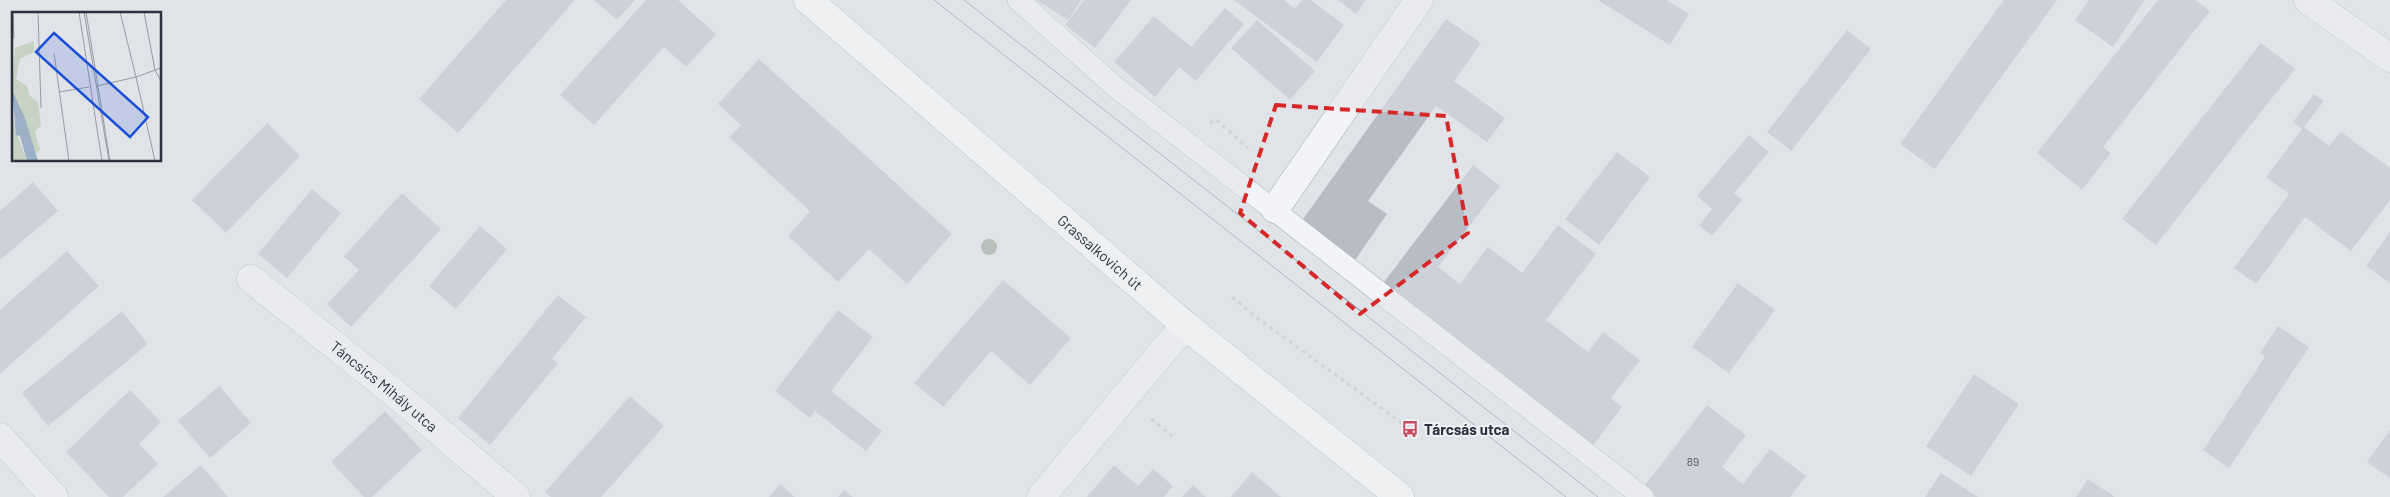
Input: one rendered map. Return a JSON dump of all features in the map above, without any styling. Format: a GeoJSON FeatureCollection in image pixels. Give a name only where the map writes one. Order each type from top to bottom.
{"type":"FeatureCollection","features":[{"type":"Feature","properties":{"kind":"main road","name":"Grassalkovich út"},"geometry":{"type":"LineString","coordinates":[[808,0],[1185,325],[1400,497]]}},
{"type":"Feature","properties":{"kind":"street"},"geometry":{"type":"LineString","coordinates":[[1275,209],[1419,0]]}},
{"type":"Feature","properties":{"kind":"street"},"geometry":{"type":"LineString","coordinates":[[2308,0],[2390,58]]}},
{"type":"Feature","properties":{"kind":"street","name":"Táncsics Mihály utca"},"geometry":{"type":"LineString","coordinates":[[251,279],[392,390],[516,497]]}},
{"type":"Feature","properties":{"kind":"street"},"geometry":{"type":"LineString","coordinates":[[1041,497],[1185,325]]}},
{"type":"Feature","properties":{"kind":"street"},"geometry":{"type":"LineString","coordinates":[[0,437],[54,497]]}},
{"type":"Feature","properties":{"kind":"lane"},"geometry":{"type":"LineString","coordinates":[[1018,0],[1113,85],[1275,209],[1643,497]]}},
{"type":"Feature","properties":{"kind":"path"},"geometry":{"type":"LineString","coordinates":[[1215,119],[1248,148]]}},
{"type":"Feature","properties":{"kind":"path"},"geometry":{"type":"LineString","coordinates":[[1232,297],[1256,317],[1410,429]]}},
{"type":"Feature","properties":{"kind":"path"},"geometry":{"type":"LineString","coordinates":[[1148,417],[1172,436]]}},
{"type":"Feature","properties":{"kind":"highlighted area"},"geometry":{"type":"Polygon","coordinates":[[[1276,105],[1446,116],[1468,233],[1360,314],[1240,213],[1276,105]]]}},
{"type":"Feature","properties":{"kind":"building"},"geometry":{"type":"Polygon","coordinates":[[[506,0],[575,0],[458,133],[419,99],[506,0]]]}},
{"type":"Feature","properties":{"kind":"building"},"geometry":{"type":"Polygon","coordinates":[[[594,0],[635,0],[617,20],[594,0]]]}},
{"type":"Feature","properties":{"kind":"building"},"geometry":{"type":"Polygon","coordinates":[[[646,0],[678,0],[716,34],[686,67],[664,47],[594,125],[560,95],[646,0]]]}},
{"type":"Feature","properties":{"kind":"building"},"geometry":{"type":"Polygon","coordinates":[[[1036,0],[1081,0],[1068,20],[1036,0]]]}},
{"type":"Feature","properties":{"kind":"building"},"geometry":{"type":"Polygon","coordinates":[[[1084,0],[1131,0],[1095,48],[1065,25],[1084,0]]]}},
{"type":"Feature","properties":{"kind":"building"},"geometry":{"type":"Polygon","coordinates":[[[1234,0],[1284,0],[1295,9],[1302,0],[1311,0],[1344,25],[1317,62],[1234,0]]]}},
{"type":"Feature","properties":{"kind":"building"},"geometry":{"type":"Polygon","coordinates":[[[1338,0],[1366,0],[1356,14],[1338,0]]]}},
{"type":"Feature","properties":{"kind":"building"},"geometry":{"type":"Polygon","coordinates":[[[1598,0],[1666,0],[1689,14],[1670,45],[1598,0]]]}},
{"type":"Feature","properties":{"kind":"building"},"geometry":{"type":"Polygon","coordinates":[[[2004,0],[2057,0],[1935,169],[1900,144],[2004,0]]]}},
{"type":"Feature","properties":{"kind":"building"},"geometry":{"type":"Polygon","coordinates":[[[2089,0],[2145,0],[2113,47],[2075,20],[2089,0]]]}},
{"type":"Feature","properties":{"kind":"building"},"geometry":{"type":"Polygon","coordinates":[[[2158,0],[2195,0],[2210,11],[2103,147],[2111,153],[2082,190],[2037,153],[2158,0]]]}},
{"type":"Feature","properties":{"kind":"building"},"geometry":{"type":"Polygon","coordinates":[[[1225,8],[1244,24],[1196,81],[1179,67],[1155,97],[1114,62],[1154,16],[1191,47],[1225,8]]]}},
{"type":"Feature","properties":{"kind":"building"},"geometry":{"type":"Polygon","coordinates":[[[1446,19],[1481,43],[1454,81],[1505,118],[1487,142],[1436,106],[1368,201],[1387,214],[1355,260],[1301,222],[1446,19]]]}},
{"type":"Feature","properties":{"kind":"building"},"geometry":{"type":"Polygon","coordinates":[[[1257,20],[1315,71],[1290,100],[1231,48],[1257,20]]]}},
{"type":"Feature","properties":{"kind":"building"},"geometry":{"type":"Polygon","coordinates":[[[1847,30],[1871,49],[1791,151],[1767,132],[1847,30]]]}},
{"type":"Feature","properties":{"kind":"building"},"geometry":{"type":"Polygon","coordinates":[[[2261,43],[2295,69],[2156,245],[2122,219],[2261,43]]]}},
{"type":"Feature","properties":{"kind":"building"},"geometry":{"type":"Polygon","coordinates":[[[759,59],[952,234],[907,284],[869,249],[838,282],[788,236],[810,211],[729,137],[741,125],[718,104],[759,59]]]}},
{"type":"Feature","properties":{"kind":"building"},"geometry":{"type":"Polygon","coordinates":[[[2314,94],[2324,101],[2304,127],[2329,146],[2341,132],[2390,168],[2390,200],[2351,251],[2305,217],[2256,284],[2234,268],[2289,194],[2266,177],[2302,129],[2293,122],[2314,94]]]}},
{"type":"Feature","properties":{"kind":"building"},"geometry":{"type":"Polygon","coordinates":[[[267,123],[300,156],[226,233],[192,200],[267,123]]]}},
{"type":"Feature","properties":{"kind":"building"},"geometry":{"type":"Polygon","coordinates":[[[1749,135],[1769,152],[1734,193],[1742,200],[1712,236],[1699,225],[1712,209],[1697,196],[1749,135]]]}},
{"type":"Feature","properties":{"kind":"building"},"geometry":{"type":"Polygon","coordinates":[[[1617,152],[1650,177],[1599,245],[1565,219],[1617,152]]]}},
{"type":"Feature","properties":{"kind":"building"},"geometry":{"type":"Polygon","coordinates":[[[1473,165],[1500,186],[1438,267],[1460,284],[1488,247],[1522,273],[1558,225],[1596,254],[1546,320],[1588,352],[1603,332],[1640,360],[1611,398],[1622,407],[1592,447],[1381,286],[1473,165]]]}},
{"type":"Feature","properties":{"kind":"building"},"geometry":{"type":"Polygon","coordinates":[[[33,182],[58,211],[0,260],[0,211],[33,182]]]}},
{"type":"Feature","properties":{"kind":"building"},"geometry":{"type":"Polygon","coordinates":[[[312,189],[341,213],[287,278],[258,254],[312,189]]]}},
{"type":"Feature","properties":{"kind":"building"},"geometry":{"type":"Polygon","coordinates":[[[402,193],[441,229],[351,327],[327,304],[359,270],[344,256],[402,193]]]}},
{"type":"Feature","properties":{"kind":"building"},"geometry":{"type":"Polygon","coordinates":[[[480,226],[507,249],[456,309],[429,286],[480,226]]]}},
{"type":"Feature","properties":{"kind":"building"},"geometry":{"type":"Polygon","coordinates":[[[2390,232],[2390,283],[2366,266],[2390,232]]]}},
{"type":"Feature","properties":{"kind":"building"},"geometry":{"type":"Polygon","coordinates":[[[67,251],[99,286],[0,374],[0,310],[67,251]]]}},
{"type":"Feature","properties":{"kind":"building"},"geometry":{"type":"Polygon","coordinates":[[[1003,280],[1071,338],[1030,385],[991,351],[943,407],[914,383],[1003,280]]]}},
{"type":"Feature","properties":{"kind":"building"},"geometry":{"type":"Polygon","coordinates":[[[1738,283],[1775,310],[1729,373],[1692,347],[1738,283]]]}},
{"type":"Feature","properties":{"kind":"building"},"geometry":{"type":"Polygon","coordinates":[[[558,295],[586,317],[552,359],[558,363],[490,445],[458,418],[558,295]]]}},
{"type":"Feature","properties":{"kind":"building"},"geometry":{"type":"Polygon","coordinates":[[[838,310],[873,337],[831,391],[882,431],[866,451],[815,411],[810,418],[775,391],[838,310]]]}},
{"type":"Feature","properties":{"kind":"building"},"geometry":{"type":"Polygon","coordinates":[[[122,311],[148,344],[48,426],[22,393],[122,311]]]}},
{"type":"Feature","properties":{"kind":"building"},"geometry":{"type":"Polygon","coordinates":[[[2278,326],[2309,347],[2229,468],[2203,450],[2265,357],[2260,353],[2278,326]]]}},
{"type":"Feature","properties":{"kind":"building"},"geometry":{"type":"Polygon","coordinates":[[[1974,374],[2019,404],[1971,476],[1926,446],[1974,374]]]}},
{"type":"Feature","properties":{"kind":"building"},"geometry":{"type":"Polygon","coordinates":[[[219,386],[251,423],[210,458],[178,421],[219,386]]]}},
{"type":"Feature","properties":{"kind":"building"},"geometry":{"type":"Polygon","coordinates":[[[130,390],[161,422],[139,444],[158,464],[123,497],[109,497],[66,452],[130,390]]]}},
{"type":"Feature","properties":{"kind":"building"},"geometry":{"type":"Polygon","coordinates":[[[630,396],[664,426],[601,497],[551,497],[545,492],[630,396]]]}},
{"type":"Feature","properties":{"kind":"building"},"geometry":{"type":"Polygon","coordinates":[[[1707,405],[1746,435],[1722,467],[1743,484],[1770,449],[1806,476],[1790,497],[1656,497],[1643,488],[1707,405]]]}},
{"type":"Feature","properties":{"kind":"building"},"geometry":{"type":"Polygon","coordinates":[[[385,411],[422,450],[372,497],[364,497],[331,462],[385,411]]]}},
{"type":"Feature","properties":{"kind":"building"},"geometry":{"type":"Polygon","coordinates":[[[2390,430],[2390,478],[2367,462],[2390,430]]]}},
{"type":"Feature","properties":{"kind":"building"},"geometry":{"type":"Polygon","coordinates":[[[201,465],[228,497],[163,497],[201,465]]]}},
{"type":"Feature","properties":{"kind":"building"},"geometry":{"type":"Polygon","coordinates":[[[1114,465],[1138,486],[1153,469],[1173,486],[1164,497],[1087,497],[1114,465]]]}},
{"type":"Feature","properties":{"kind":"building"},"geometry":{"type":"Polygon","coordinates":[[[1252,472],[1281,497],[1231,497],[1252,472]]]}},
{"type":"Feature","properties":{"kind":"building"},"geometry":{"type":"Polygon","coordinates":[[[1941,473],[1978,497],[1925,497],[1941,473]]]}},
{"type":"Feature","properties":{"kind":"building"},"geometry":{"type":"Polygon","coordinates":[[[2088,479],[2115,497],[2076,497],[2088,479]]]}},
{"type":"Feature","properties":{"kind":"building"},"geometry":{"type":"Polygon","coordinates":[[[780,484],[795,497],[769,497],[780,484]]]}},
{"type":"Feature","properties":{"kind":"building"},"geometry":{"type":"Polygon","coordinates":[[[1193,485],[1206,497],[1182,497],[1193,485]]]}},
{"type":"Feature","properties":{"kind":"building"},"geometry":{"type":"Polygon","coordinates":[[[844,490],[853,497],[838,497],[844,490]]]}},
{"type":"Feature","properties":{"kind":"tram line"},"geometry":{"type":"LineString","coordinates":[[934,0],[1566,497]]}},
{"type":"Feature","properties":{"kind":"tram line"},"geometry":{"type":"LineString","coordinates":[[964,0],[1598,497]]}},
{"type":"Feature","properties":{"kind":"place","name":"Tárcsás utca"},"geometry":{"type":"Point","coordinates":[1410,429]}}]}
